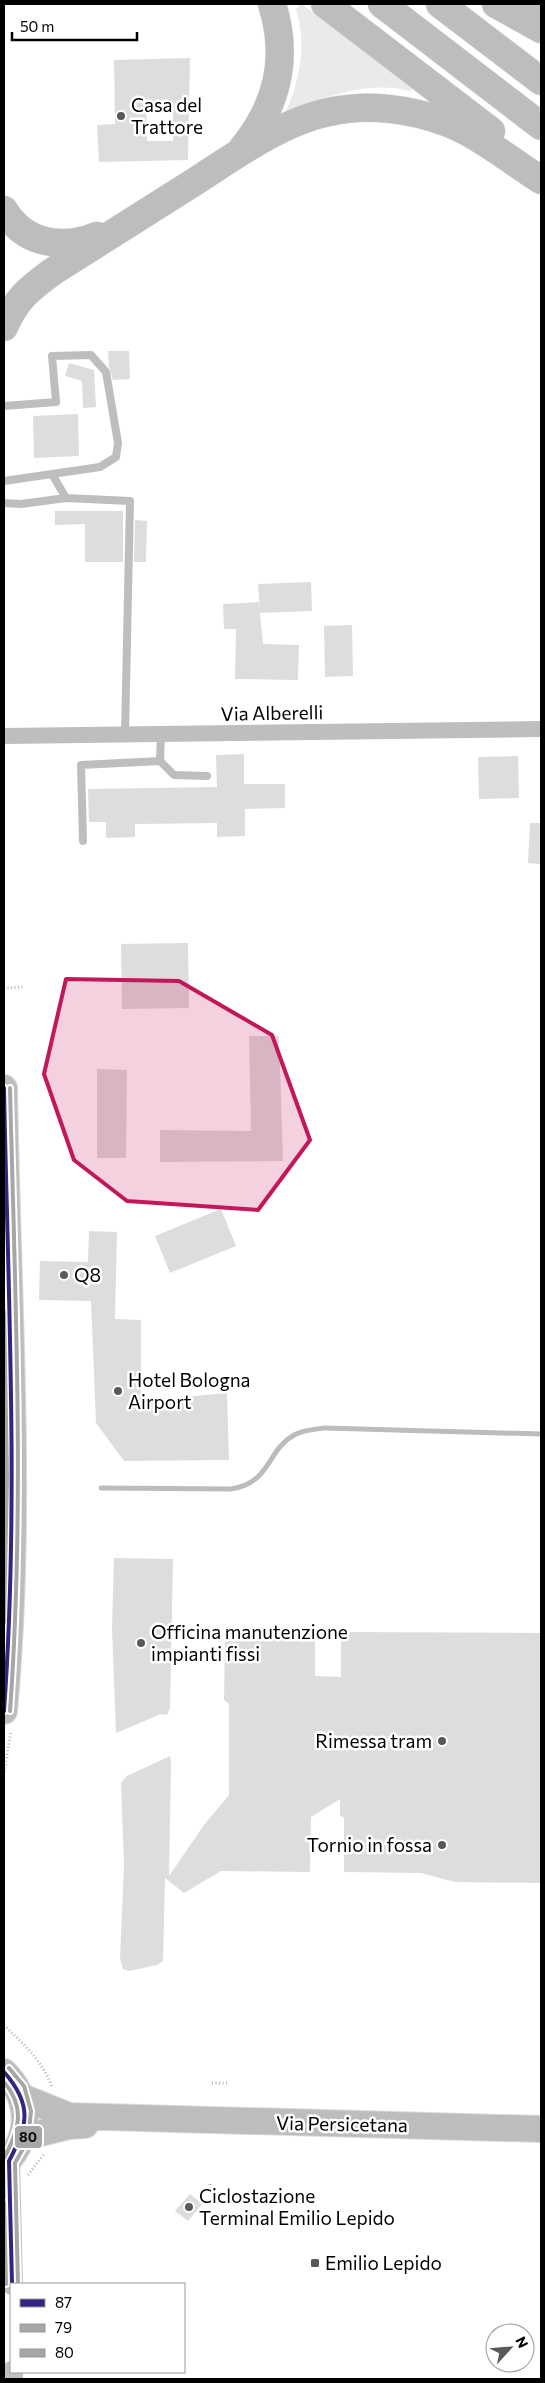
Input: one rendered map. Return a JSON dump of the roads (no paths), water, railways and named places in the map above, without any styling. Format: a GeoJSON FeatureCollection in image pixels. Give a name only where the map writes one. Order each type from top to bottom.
{"type":"FeatureCollection","features":[{"type":"Feature","properties":{"kind":"highway"},"geometry":{"type":"LineString","coordinates":[[238,154],[260,125],[276,86],[280,58],[280,34],[272,4]]}},
{"type":"Feature","properties":{"kind":"highway"},"geometry":{"type":"LineString","coordinates":[[325,4],[541,169]]}},
{"type":"Feature","properties":{"kind":"highway"},"geometry":{"type":"LineString","coordinates":[[382,4],[541,126]]}},
{"type":"Feature","properties":{"kind":"highway"},"geometry":{"type":"LineString","coordinates":[[440,4],[541,81]]}},
{"type":"Feature","properties":{"kind":"highway"},"geometry":{"type":"LineString","coordinates":[[496,4],[541,29]]}},
{"type":"Feature","properties":{"kind":"highway"},"geometry":{"type":"LineString","coordinates":[[534,4],[541,8]]}},
{"type":"Feature","properties":{"kind":"highway"},"geometry":{"type":"LineString","coordinates":[[4,327],[11,310],[24,292],[238,154],[311,117],[349,109],[378,108],[408,111],[466,131],[541,180]]}},
{"type":"Feature","properties":{"kind":"highway"},"geometry":{"type":"LineString","coordinates":[[4,210],[10,220],[23,231],[56,244],[88,239],[129,223]]}},
{"type":"Feature","properties":{"kind":"main road"},"geometry":{"type":"LineString","coordinates":[[4,1088],[12,1592],[4,1711]]}},
{"type":"Feature","properties":{"kind":"main road"},"geometry":{"type":"LineString","coordinates":[[4,2072],[12,2080],[22,2097],[25,2112],[22,2138],[8,2171],[12,2283]]}},
{"type":"Feature","properties":{"kind":"main road","name":"Via Persicetana"},"geometry":{"type":"LineString","coordinates":[[22,2097],[69,2116],[114,2116],[143,2120]]}},
{"type":"Feature","properties":{"kind":"main road","name":"Via Persicetana"},"geometry":{"type":"LineString","coordinates":[[22,2138],[69,2126],[143,2120],[541,2129]]}},
{"type":"Feature","properties":{"kind":"street","name":"Via Alberelli"},"geometry":{"type":"LineString","coordinates":[[4,736],[541,729]]}},
{"type":"Feature","properties":{"kind":"lane"},"geometry":{"type":"LineString","coordinates":[[4,406],[56,402],[52,356],[91,355],[106,372],[118,443],[116,457],[100,467],[4,481]]}},
{"type":"Feature","properties":{"kind":"lane"},"geometry":{"type":"LineString","coordinates":[[52,474],[66,498]]}},
{"type":"Feature","properties":{"kind":"lane"},"geometry":{"type":"LineString","coordinates":[[4,503],[21,504],[66,498],[130,501],[125,734]]}},
{"type":"Feature","properties":{"kind":"lane"},"geometry":{"type":"LineString","coordinates":[[160,761],[161,734]]}},
{"type":"Feature","properties":{"kind":"lane"},"geometry":{"type":"LineString","coordinates":[[83,841],[81,766],[160,761],[174,774],[207,776]]}},
{"type":"Feature","properties":{"kind":"waterway"},"geometry":{"type":"LineString","coordinates":[[101,1488],[231,1489],[254,1480],[262,1473],[278,1449],[294,1435],[325,1428],[541,1434]]}},
{"type":"Feature","properties":{"kind":"place","name":"Casa del Trattore"},"geometry":{"type":"Point","coordinates":[121,116]}},
{"type":"Feature","properties":{"kind":"place","name":"Q8"},"geometry":{"type":"Point","coordinates":[64,1275]}},
{"type":"Feature","properties":{"kind":"place","name":"Hotel Bologna Airport"},"geometry":{"type":"Point","coordinates":[118,1391]}},
{"type":"Feature","properties":{"kind":"place","name":"Officina manutenzione impianti fissi"},"geometry":{"type":"Point","coordinates":[141,1643]}},
{"type":"Feature","properties":{"kind":"place","name":"Rimessa tram"},"geometry":{"type":"Point","coordinates":[442,1741]}},
{"type":"Feature","properties":{"kind":"place","name":"Tornio in fossa"},"geometry":{"type":"Point","coordinates":[442,1845]}},
{"type":"Feature","properties":{"kind":"place","name":"Ciclostazione Terminal Emilio Lepido"},"geometry":{"type":"Point","coordinates":[189,2207]}},
{"type":"Feature","properties":{"kind":"place","name":"Emilio Lepido"},"geometry":{"type":"Point","coordinates":[315,2263]}}]}
